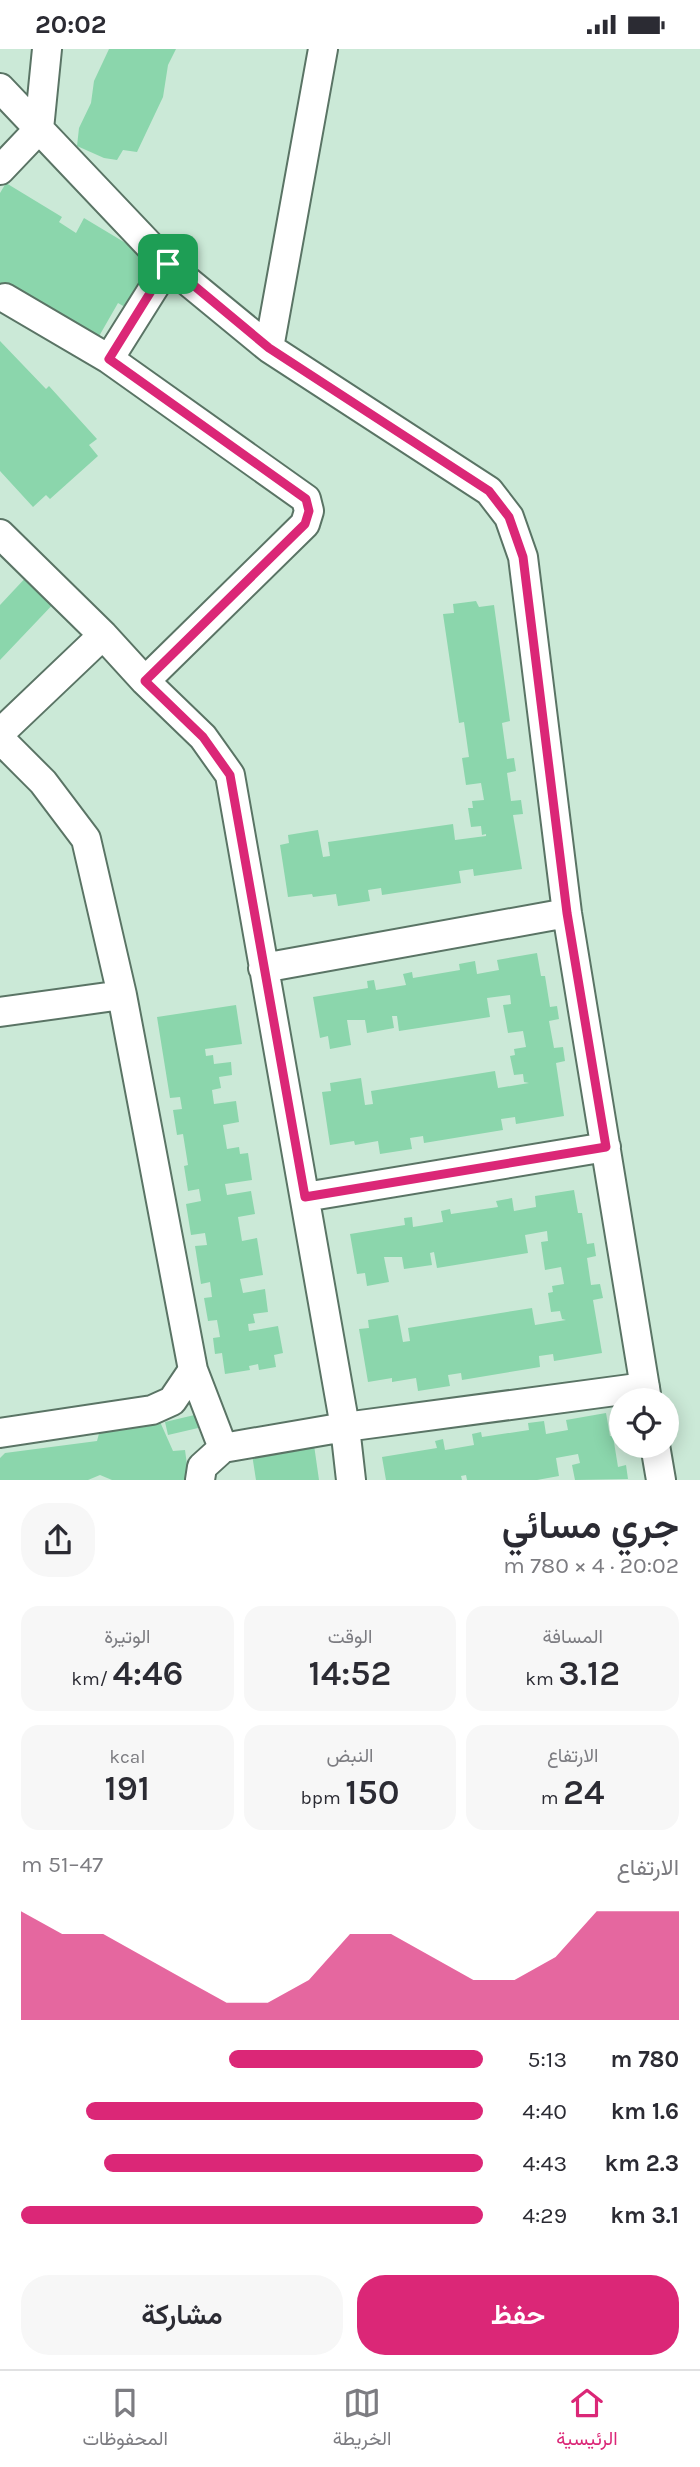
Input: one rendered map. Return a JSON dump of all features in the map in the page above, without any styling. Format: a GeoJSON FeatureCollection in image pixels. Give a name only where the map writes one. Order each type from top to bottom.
{"type":"FeatureCollection","features":[{"type":"Feature","properties":{"kind":"street"},"geometry":{"type":"LineString","coordinates":[[0,170],[39,129],[47,49]]}},
{"type":"Feature","properties":{"kind":"street"},"geometry":{"type":"LineString","coordinates":[[269,348],[323,49]]}},
{"type":"Feature","properties":{"kind":"street"},"geometry":{"type":"LineString","coordinates":[[0,88],[168,264],[269,348],[489,491],[509,517],[523,557],[567,913],[645,1388]]}},
{"type":"Feature","properties":{"kind":"street"},"geometry":{"type":"LineString","coordinates":[[109,359],[168,264]]}},
{"type":"Feature","properties":{"kind":"street"},"geometry":{"type":"LineString","coordinates":[[5,298],[109,359],[306,499],[309,511],[305,524],[145,681]]}},
{"type":"Feature","properties":{"kind":"street"},"geometry":{"type":"LineString","coordinates":[[0,534],[203,737],[230,775],[345,1427],[351,1480]]}},
{"type":"Feature","properties":{"kind":"street"},"geometry":{"type":"LineString","coordinates":[[103,635],[0,736],[43,782],[86,839],[122,995],[193,1370],[223,1448]]}},
{"type":"Feature","properties":{"kind":"street"},"geometry":{"type":"LineString","coordinates":[[263,968],[567,913]]}},
{"type":"Feature","properties":{"kind":"street"},"geometry":{"type":"LineString","coordinates":[[0,1011],[122,995]]}},
{"type":"Feature","properties":{"kind":"street"},"geometry":{"type":"LineString","coordinates":[[305,1197],[606,1147]]}},
{"type":"Feature","properties":{"kind":"street"},"geometry":{"type":"LineString","coordinates":[[0,1433],[152,1409],[172,1401],[193,1370]]}},
{"type":"Feature","properties":{"kind":"street"},"geometry":{"type":"LineString","coordinates":[[200,1480],[202,1467],[223,1448],[345,1427],[609,1398]]}},
{"type":"Feature","properties":{"kind":"street"},"geometry":{"type":"LineString","coordinates":[[657,1458],[661,1480]]}},
{"type":"Feature","properties":{"kind":"building"},"geometry":{"type":"Polygon","coordinates":[[[109,49],[176,49],[168,65],[163,97],[137,152],[123,150],[117,160],[104,158],[77,146],[79,128],[91,103],[94,81],[109,49]]]}},
{"type":"Feature","properties":{"kind":"building"},"geometry":{"type":"Polygon","coordinates":[[[6,183],[62,217],[59,222],[76,233],[84,218],[154,260],[125,307],[118,303],[94,345],[0,288],[0,193],[6,183]]]}},
{"type":"Feature","properties":{"kind":"building"},"geometry":{"type":"Polygon","coordinates":[[[0,341],[46,389],[49,386],[97,439],[89,445],[98,456],[50,499],[46,495],[33,507],[0,471],[0,341]]]}},
{"type":"Feature","properties":{"kind":"building"},"geometry":{"type":"Polygon","coordinates":[[[30,573],[58,599],[0,660],[0,605],[30,573]]]}},
{"type":"Feature","properties":{"kind":"building"},"geometry":{"type":"Polygon","coordinates":[[[476,601],[479,607],[494,605],[510,721],[502,723],[507,759],[514,758],[516,771],[507,773],[511,801],[521,800],[523,814],[513,815],[522,869],[474,876],[473,869],[459,871],[461,883],[382,895],[381,888],[368,890],[370,901],[338,906],[336,894],[288,897],[280,845],[289,843],[288,835],[318,830],[323,857],[330,856],[328,842],[453,824],[455,840],[486,836],[482,835],[481,826],[471,827],[468,808],[473,808],[472,801],[484,800],[481,783],[466,785],[462,758],[469,757],[464,722],[459,723],[443,614],[454,613],[453,604],[476,601]]]}},
{"type":"Feature","properties":{"kind":"building"},"geometry":{"type":"Polygon","coordinates":[[[537,953],[541,976],[545,976],[550,1007],[557,1006],[559,1019],[549,1021],[554,1048],[563,1047],[565,1061],[556,1063],[564,1116],[516,1124],[515,1117],[501,1119],[503,1130],[424,1143],[423,1136],[410,1138],[412,1149],[380,1154],[378,1141],[330,1145],[322,1092],[331,1091],[330,1083],[361,1078],[365,1105],[373,1104],[371,1091],[495,1071],[498,1088],[529,1083],[524,1082],[523,1074],[514,1075],[510,1056],[515,1055],[514,1049],[526,1047],[523,1031],[508,1033],[503,1005],[511,1004],[510,995],[487,998],[490,1017],[399,1031],[397,1016],[392,1016],[394,1028],[367,1033],[365,1020],[347,1020],[351,1045],[330,1049],[328,1036],[320,1038],[313,997],[368,988],[367,981],[374,980],[376,990],[406,985],[403,974],[412,972],[413,978],[460,970],[459,964],[475,961],[477,974],[499,970],[497,960],[537,953]]]}},
{"type":"Feature","properties":{"kind":"building"},"geometry":{"type":"Polygon","coordinates":[[[236,1005],[242,1044],[205,1049],[206,1056],[213,1055],[214,1064],[231,1062],[232,1075],[219,1077],[221,1088],[212,1090],[214,1104],[236,1101],[239,1122],[223,1125],[227,1149],[239,1147],[240,1154],[248,1153],[252,1180],[225,1184],[227,1195],[251,1191],[255,1214],[238,1217],[242,1241],[257,1238],[263,1275],[240,1279],[243,1293],[265,1289],[268,1312],[253,1314],[255,1323],[248,1324],[249,1331],[278,1326],[283,1353],[274,1355],[276,1367],[259,1370],[258,1364],[249,1366],[250,1370],[225,1374],[222,1353],[215,1354],[213,1338],[220,1337],[217,1320],[208,1321],[204,1298],[212,1297],[210,1282],[201,1284],[195,1246],[207,1245],[205,1233],[191,1235],[186,1204],[201,1201],[199,1189],[188,1191],[184,1166],[188,1165],[183,1134],[177,1135],[173,1110],[182,1109],[180,1097],[170,1098],[157,1017],[236,1005]]]}},
{"type":"Feature","properties":{"kind":"building"},"geometry":{"type":"Polygon","coordinates":[[[574,1190],[578,1213],[582,1213],[587,1244],[594,1243],[596,1256],[587,1258],[591,1285],[600,1284],[603,1298],[593,1300],[602,1353],[554,1361],[553,1354],[539,1356],[540,1367],[462,1380],[461,1373],[448,1375],[450,1386],[418,1391],[416,1378],[368,1382],[359,1329],[369,1328],[368,1320],[398,1315],[403,1342],[410,1341],[408,1328],[532,1308],[535,1325],[566,1320],[562,1319],[560,1311],[551,1312],[548,1293],[553,1292],[552,1286],[564,1284],[561,1267],[545,1270],[541,1242],[548,1241],[547,1231],[525,1235],[528,1253],[437,1268],[434,1252],[430,1253],[432,1265],[404,1269],[402,1257],[384,1257],[389,1282],[367,1286],[365,1273],[357,1274],[350,1234],[405,1225],[404,1218],[412,1217],[413,1227],[443,1222],[441,1211],[450,1209],[451,1214],[498,1207],[496,1201],[512,1198],[514,1211],[536,1207],[535,1196],[574,1190]]]}},
{"type":"Feature","properties":{"kind":"building"},"geometry":{"type":"Polygon","coordinates":[[[207,1412],[211,1425],[168,1435],[165,1422],[207,1412]]]}},
{"type":"Feature","properties":{"kind":"building"},"geometry":{"type":"Polygon","coordinates":[[[606,1413],[609,1458],[617,1458],[618,1467],[626,1465],[628,1479],[575,1480],[572,1465],[580,1463],[578,1454],[556,1458],[559,1476],[537,1480],[467,1480],[466,1475],[461,1476],[462,1480],[386,1480],[382,1457],[437,1448],[435,1441],[443,1439],[445,1450],[474,1445],[472,1434],[481,1432],[482,1437],[529,1430],[528,1423],[544,1421],[546,1434],[568,1430],[566,1420],[606,1413]]]}},
{"type":"Feature","properties":{"kind":"building"},"geometry":{"type":"Polygon","coordinates":[[[157,1415],[173,1451],[185,1450],[189,1480],[112,1480],[100,1475],[88,1480],[0,1480],[0,1458],[5,1453],[97,1441],[101,1426],[157,1415]]]}},
{"type":"Feature","properties":{"kind":"building"},"geometry":{"type":"Polygon","coordinates":[[[313,1438],[319,1480],[256,1480],[251,1448],[313,1438]]]}},
{"type":"Feature","properties":{"kind":"route"},"geometry":{"type":"LineString","coordinates":[[168,264],[269,348],[489,491],[509,517],[523,557],[567,913],[606,1147],[305,1197],[230,775],[203,737],[145,681],[305,524],[309,511],[306,499],[109,359],[168,264]]}}]}
